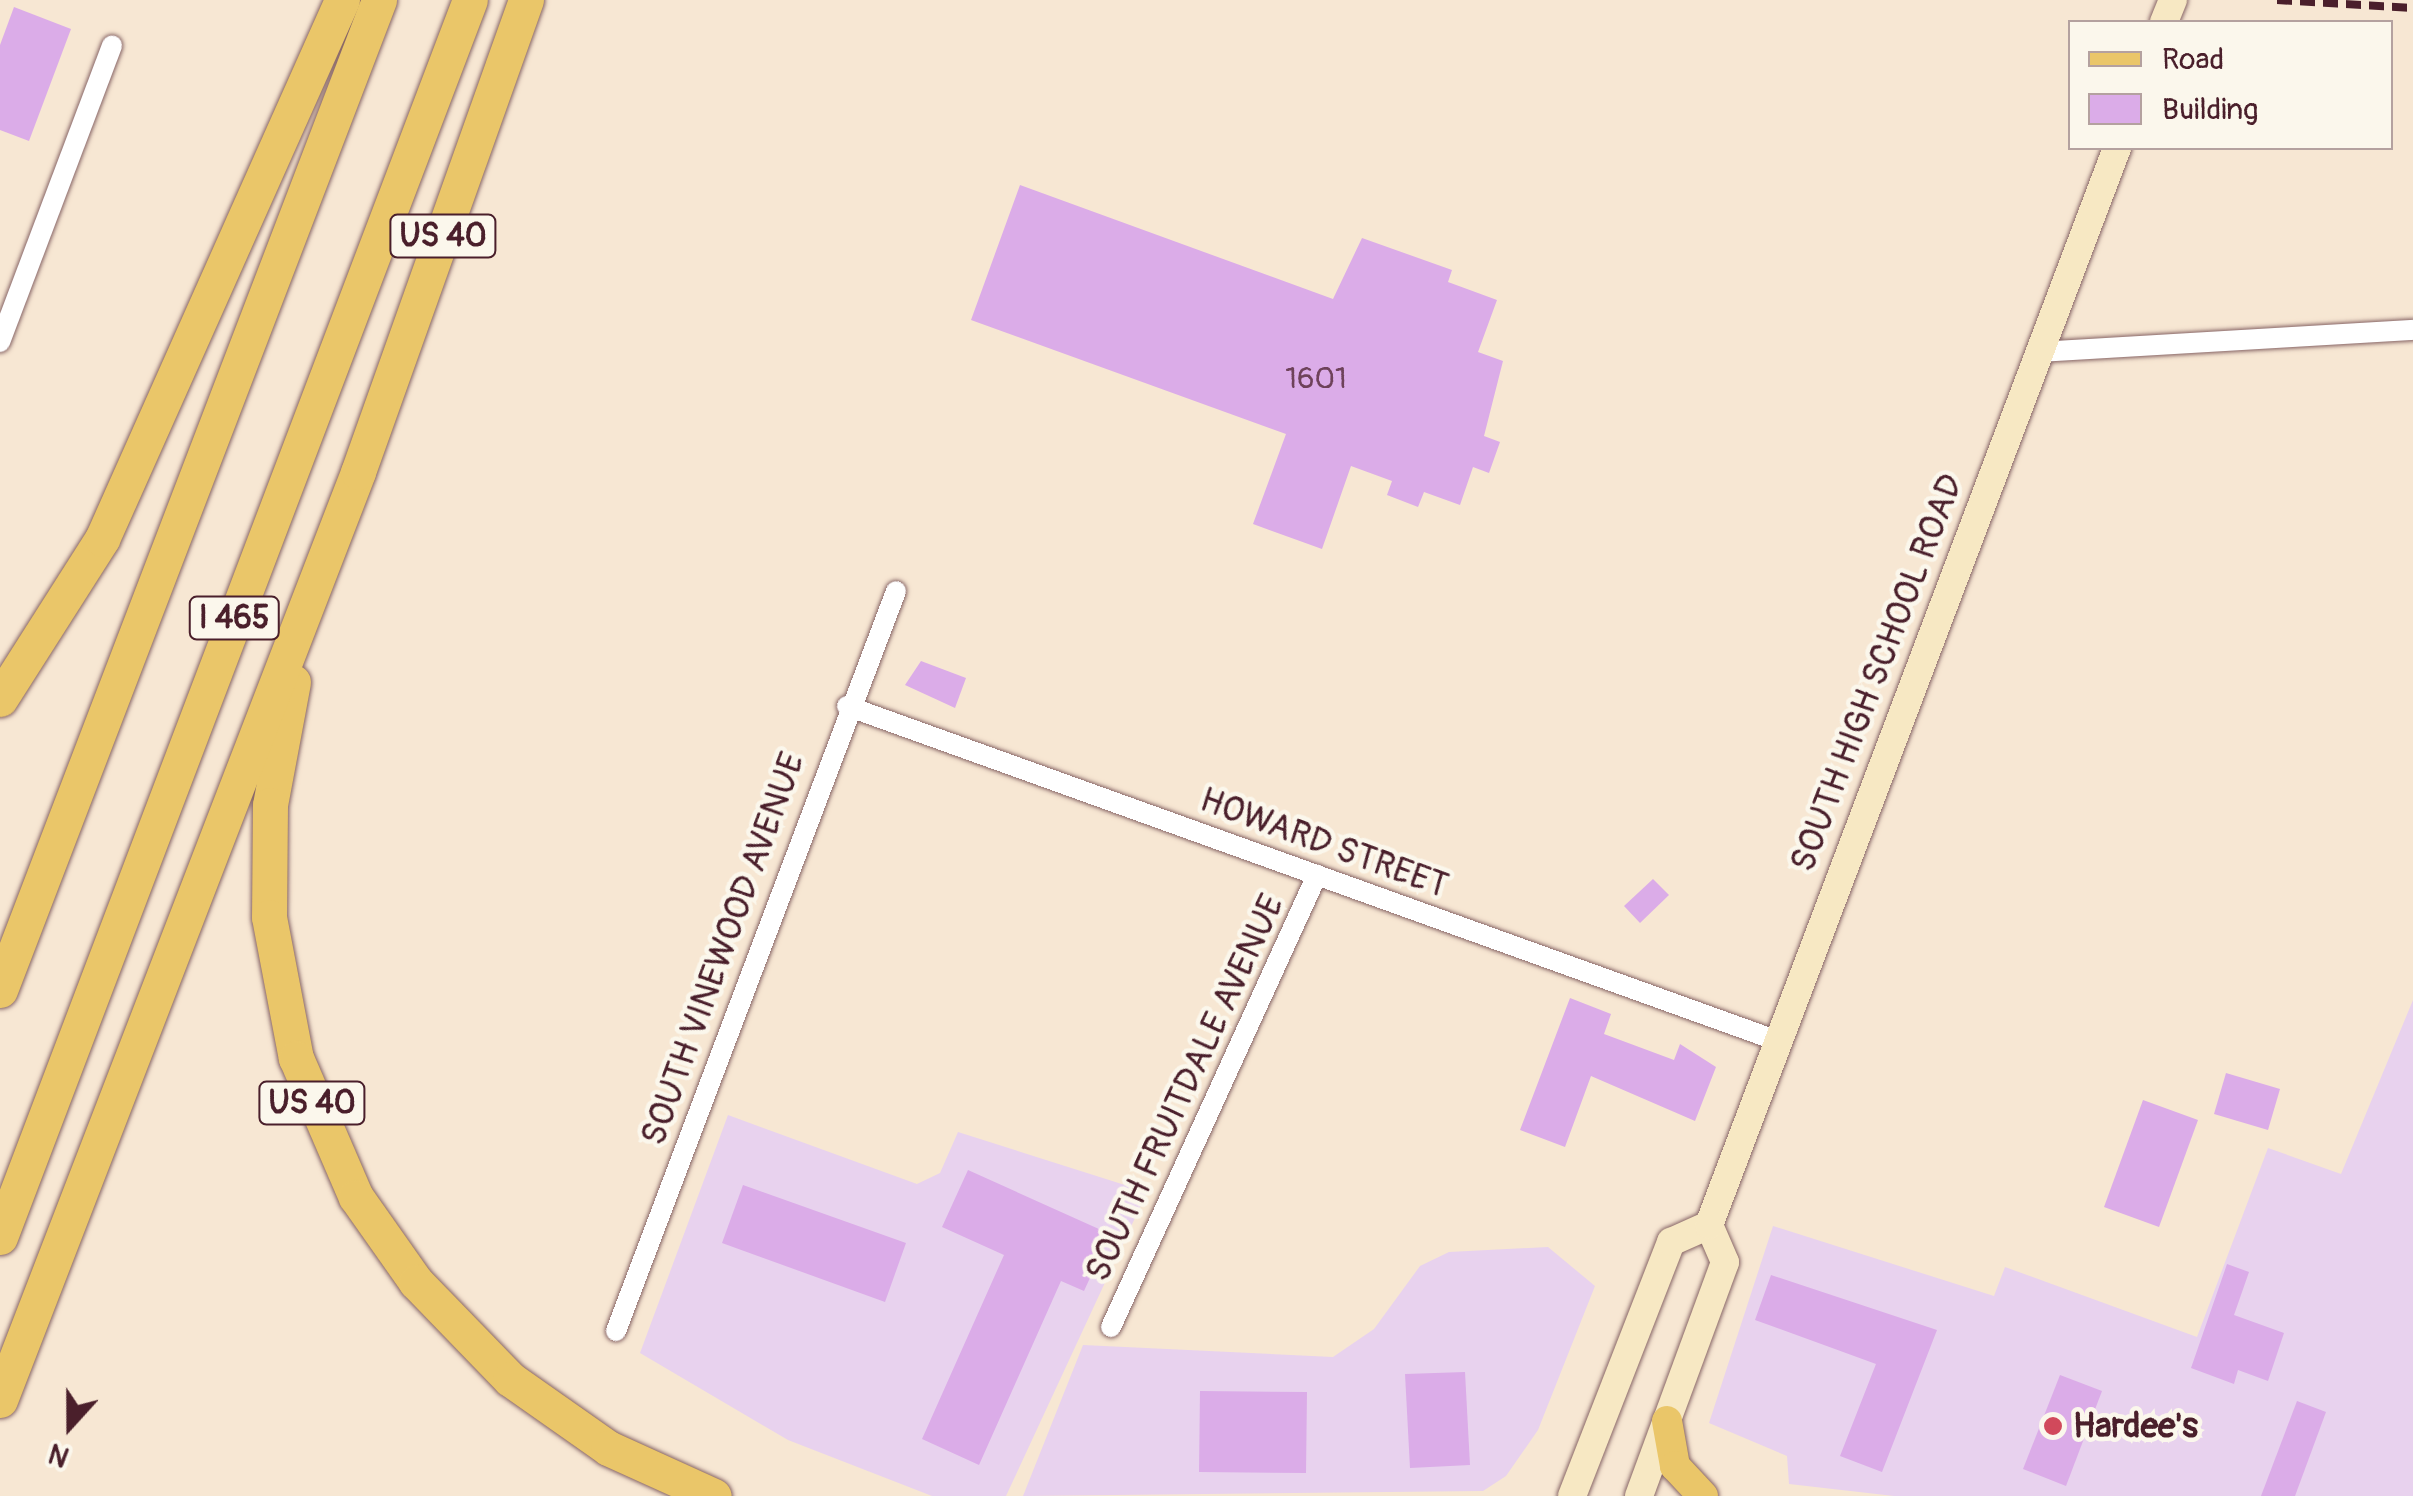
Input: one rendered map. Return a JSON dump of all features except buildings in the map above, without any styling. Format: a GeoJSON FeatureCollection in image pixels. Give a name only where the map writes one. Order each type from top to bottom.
{"type":"FeatureCollection","features":[{"type":"Feature","properties":{"kind":"highway"},"geometry":{"type":"LineString","coordinates":[[0,698],[102,539],[342,0]]}},
{"type":"Feature","properties":{"kind":"highway","name":"I 465"},"geometry":{"type":"LineString","coordinates":[[0,990],[379,0]]}},
{"type":"Feature","properties":{"kind":"highway","name":"I 465"},"geometry":{"type":"LineString","coordinates":[[0,1237],[470,0]]}},
{"type":"Feature","properties":{"kind":"highway","name":"US 40"},"geometry":{"type":"LineString","coordinates":[[526,0],[358,472],[344,540],[296,669],[270,804],[269,917],[296,1058],[356,1197],[448,1319],[576,1429],[714,1496]]}},
{"type":"Feature","properties":{"kind":"highway"},"geometry":{"type":"LineString","coordinates":[[0,1400],[358,472]]}},
{"type":"Feature","properties":{"kind":"main road"},"geometry":{"type":"LineString","coordinates":[[1667,1421],[1675,1466],[1703,1496]]}},
{"type":"Feature","properties":{"kind":"street"},"geometry":{"type":"LineString","coordinates":[[0,342],[112,45]]}},
{"type":"Feature","properties":{"kind":"street","name":"SOUTH HIGH SCHOOL ROAD"},"geometry":{"type":"LineString","coordinates":[[1709,1225],[2116,150]]}},
{"type":"Feature","properties":{"kind":"street"},"geometry":{"type":"LineString","coordinates":[[2040,352],[2413,330]]}},
{"type":"Feature","properties":{"kind":"street","name":"SOUTH VINEWOOD AVENUE"},"geometry":{"type":"LineString","coordinates":[[616,1332],[847,706],[896,591]]}},
{"type":"Feature","properties":{"kind":"street","name":"HOWARD STREET"},"geometry":{"type":"LineString","coordinates":[[847,706],[1778,1041]]}},
{"type":"Feature","properties":{"kind":"street","name":"SOUTH FRUITDALE AVENUE"},"geometry":{"type":"LineString","coordinates":[[1111,1327],[1317,876]]}},
{"type":"Feature","properties":{"kind":"street"},"geometry":{"type":"LineString","coordinates":[[1572,1496],[1670,1242],[1709,1225],[1725,1262],[1640,1496]]}},
{"type":"Feature","properties":{"kind":"shaded area"},"geometry":{"type":"Polygon","coordinates":[[[2413,1000],[2413,1496],[1894,1496],[1789,1484],[1787,1456],[1709,1423],[1773,1226],[1994,1296],[2005,1267],[2197,1337],[2268,1148],[2341,1174],[2413,1000]]]}},
{"type":"Feature","properties":{"kind":"shaded area"},"geometry":{"type":"Polygon","coordinates":[[[728,1115],[917,1184],[940,1173],[958,1132],[1147,1192],[1006,1496],[932,1496],[788,1440],[640,1353],[728,1115]]]}},
{"type":"Feature","properties":{"kind":"shaded area"},"geometry":{"type":"Polygon","coordinates":[[[1548,1247],[1595,1286],[1538,1430],[1506,1476],[1483,1491],[1023,1496],[1083,1345],[1333,1357],[1374,1329],[1420,1266],[1449,1252],[1548,1247]]]}},
{"type":"Feature","properties":{"kind":"railway"},"geometry":{"type":"LineString","coordinates":[[2277,0],[2413,8]]}},
{"type":"Feature","properties":{"kind":"place","name":"Hardee's"},"geometry":{"type":"Point","coordinates":[2053,1426]}}]}
